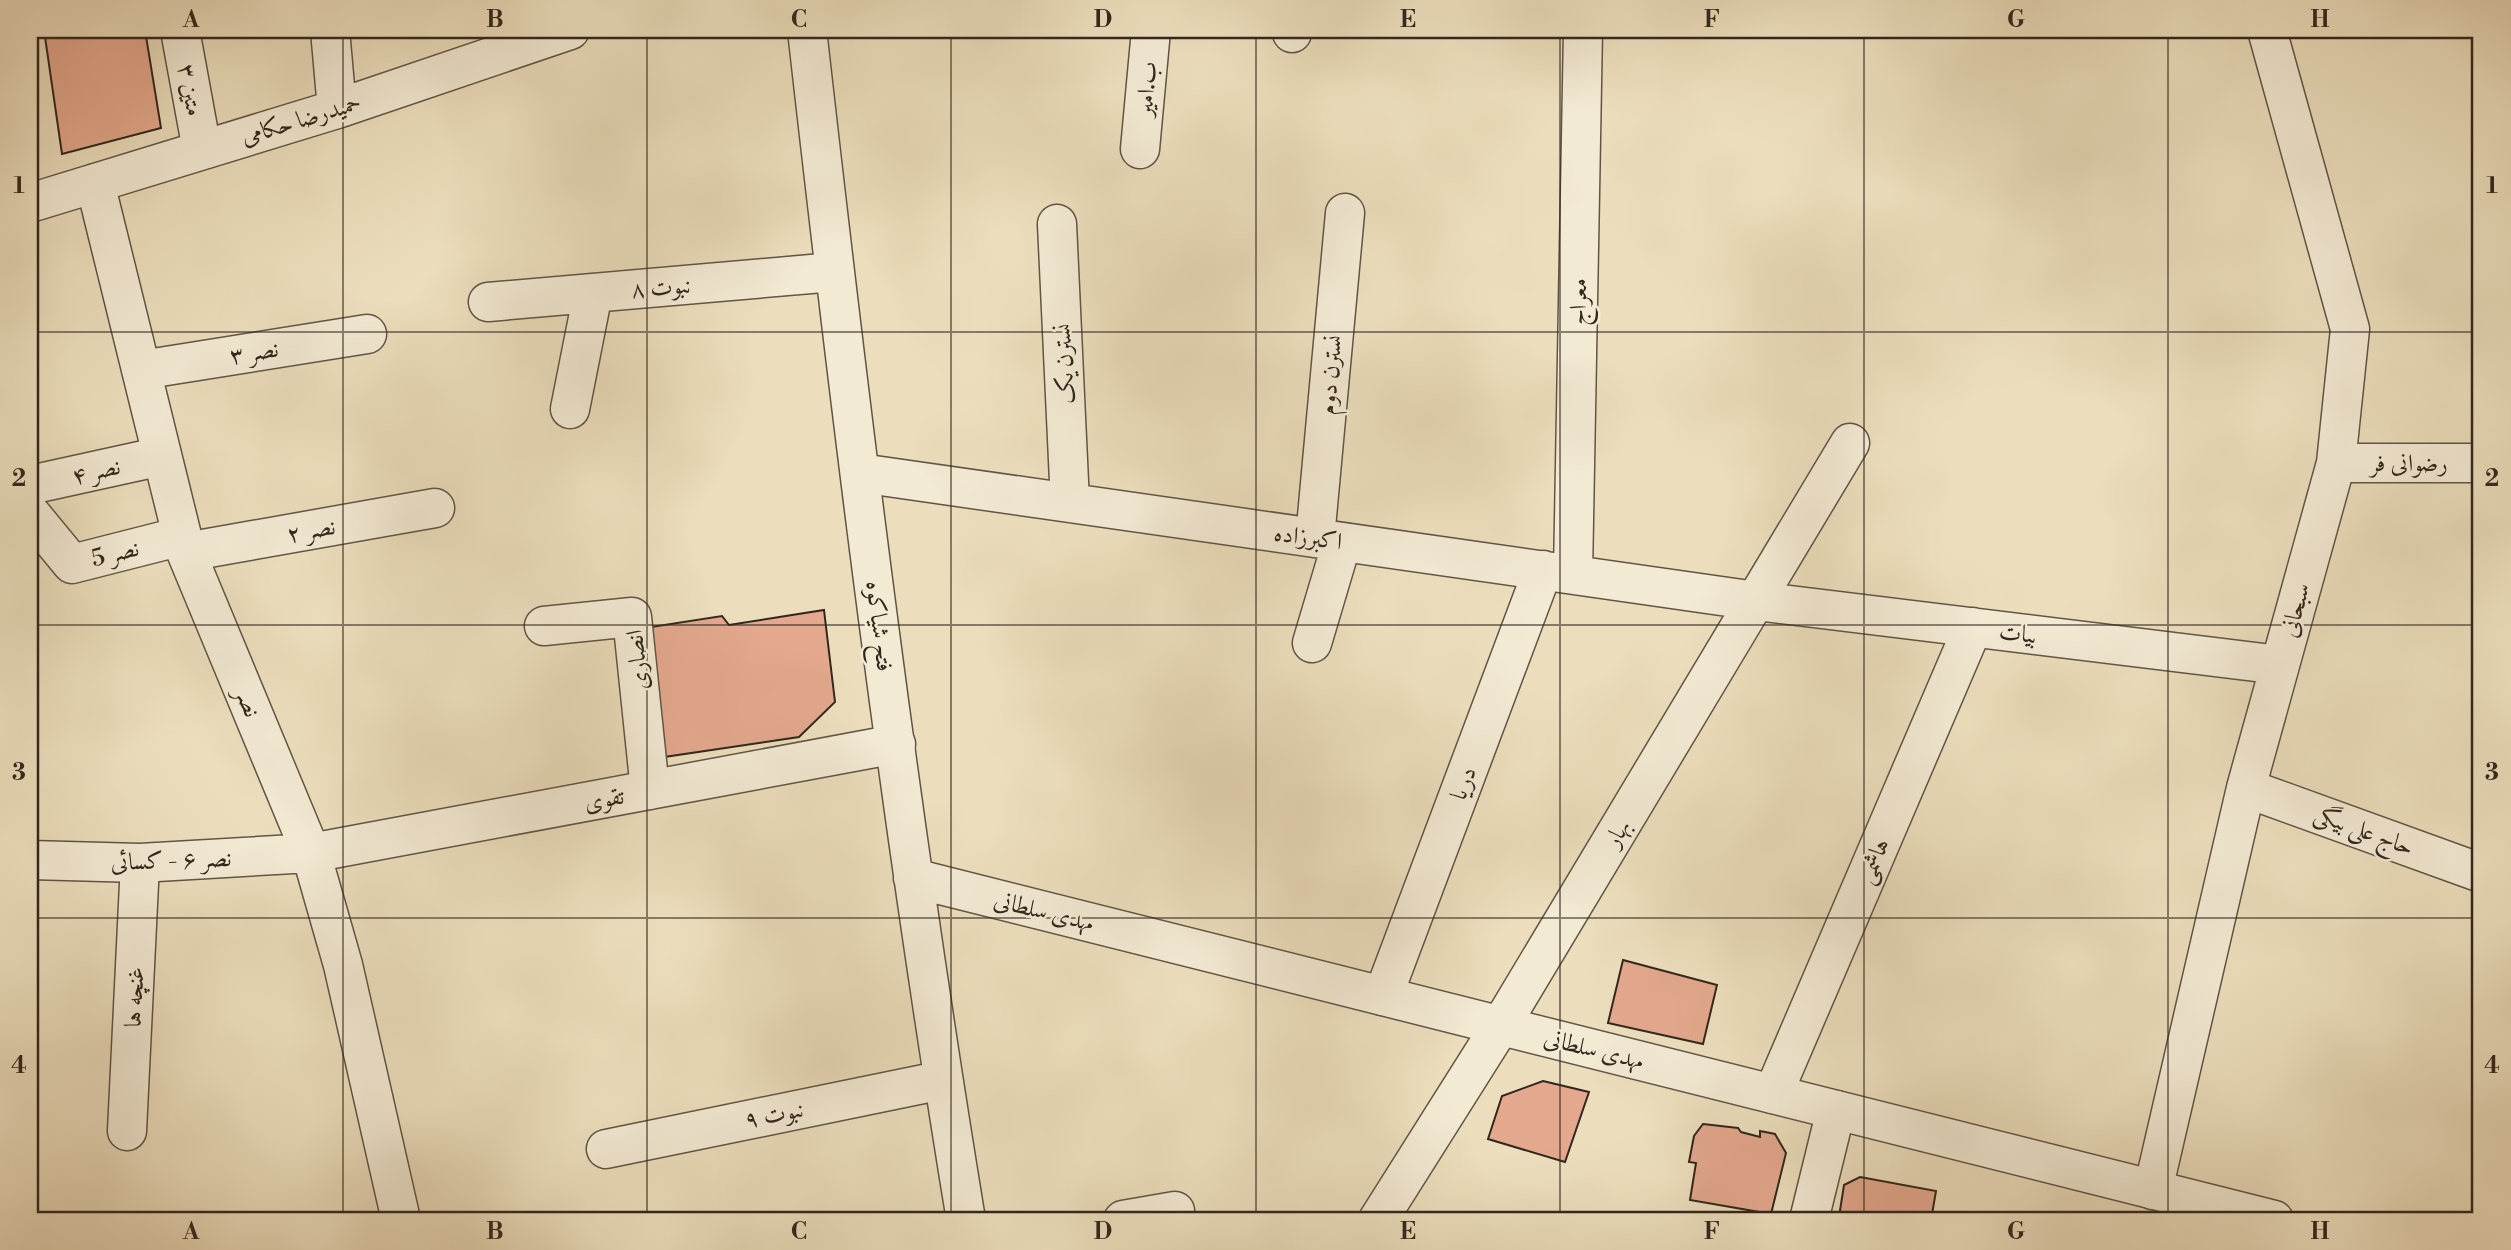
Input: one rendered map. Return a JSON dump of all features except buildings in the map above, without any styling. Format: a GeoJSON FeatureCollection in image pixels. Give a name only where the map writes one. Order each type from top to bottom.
{"type":"FeatureCollection","features":[{"type":"Feature","properties":{"kind":"street","name":"متین ۳"},"geometry":{"type":"LineString","coordinates":[[180,30],[202,150]]}},
{"type":"Feature","properties":{"kind":"street"},"geometry":{"type":"LineString","coordinates":[[330,30],[337,109]]}},
{"type":"Feature","properties":{"kind":"street","name":"حمیدرضا حکامی"},"geometry":{"type":"LineString","coordinates":[[30,203],[337,109],[570,30]]}},
{"type":"Feature","properties":{"kind":"street","name":"فتح شیاکوه"},"geometry":{"type":"LineString","coordinates":[[807,30],[834,272],[913,878],[967,1220]]}},
{"type":"Feature","properties":{"kind":"street","name":"ب.امیر"},"geometry":{"type":"LineString","coordinates":[[1140,149],[1151,30]]}},
{"type":"Feature","properties":{"kind":"street","name":"معراج"},"geometry":{"type":"LineString","coordinates":[[1558,572],[1583,30]]}},
{"type":"Feature","properties":{"kind":"street","name":"سبحانی"},"geometry":{"type":"LineString","coordinates":[[2153,1190],[2246,788],[2336,463],[2350,329],[2267,30]]}},
{"type":"Feature","properties":{"kind":"street","name":"نصر"},"geometry":{"type":"LineString","coordinates":[[95,183],[184,544],[312,853],[342,965],[401,1220]]}},
{"type":"Feature","properties":{"kind":"street","name":"نسترن دوم"},"geometry":{"type":"LineString","coordinates":[[1312,643],[1328,540],[1345,213]]}},
{"type":"Feature","properties":{"kind":"street","name":"نسترن یک"},"geometry":{"type":"LineString","coordinates":[[1057,225],[1070,503]]}},
{"type":"Feature","properties":{"kind":"street","name":"نبوت ۸"},"geometry":{"type":"LineString","coordinates":[[488,302],[834,272]]}},
{"type":"Feature","properties":{"kind":"street"},"geometry":{"type":"LineString","coordinates":[[570,409],[593,293]]}},
{"type":"Feature","properties":{"kind":"street","name":"نصر ۳"},"geometry":{"type":"LineString","coordinates":[[141,370],[367,334]]}},
{"type":"Feature","properties":{"kind":"street","name":"بهار"},"geometry":{"type":"LineString","coordinates":[[1378,1220],[1501,1026],[1850,443]]}},
{"type":"Feature","properties":{"kind":"street","name":"نصر ۴"},"geometry":{"type":"LineString","coordinates":[[30,485],[162,456]]}},
{"type":"Feature","properties":{"kind":"street","name":"رضوانی فر"},"geometry":{"type":"LineString","coordinates":[[2336,463],[2481,463]]}},
{"type":"Feature","properties":{"kind":"street","name":"اکبرزاده"},"geometry":{"type":"LineString","coordinates":[[860,473],[1756,601]]}},
{"type":"Feature","properties":{"kind":"street","name":"نصر ۲"},"geometry":{"type":"LineString","coordinates":[[184,544],[435,508]]}},
{"type":"Feature","properties":{"kind":"street","name":"نصر 5"},"geometry":{"type":"LineString","coordinates":[[30,513],[72,564],[184,544]]}},
{"type":"Feature","properties":{"kind":"street","name":"دریا"},"geometry":{"type":"LineString","coordinates":[[1383,996],[1558,572]]}},
{"type":"Feature","properties":{"kind":"street","name":"بیات"},"geometry":{"type":"LineString","coordinates":[[1756,601],[2280,665]]}},
{"type":"Feature","properties":{"kind":"street","name":"انصاری"},"geometry":{"type":"LineString","coordinates":[[544,626],[632,617],[650,790]]}},
{"type":"Feature","properties":{"kind":"street","name":"هاشمی"},"geometry":{"type":"LineString","coordinates":[[1773,1094],[1973,627]]}},
{"type":"Feature","properties":{"kind":"street","name":"تقوی"},"geometry":{"type":"LineString","coordinates":[[312,853],[896,744]]}},
{"type":"Feature","properties":{"kind":"street","name":"حاج علی بیگی"},"geometry":{"type":"LineString","coordinates":[[2246,788],[2481,873]]}},
{"type":"Feature","properties":{"kind":"street","name":"نصر ۶ - کسائی"},"geometry":{"type":"LineString","coordinates":[[30,860],[140,863],[312,853]]}},
{"type":"Feature","properties":{"kind":"street","name":"غنچه ها"},"geometry":{"type":"LineString","coordinates":[[127,1131],[140,863]]}},
{"type":"Feature","properties":{"kind":"street","name":"مهدی سلطانی"},"geometry":{"type":"LineString","coordinates":[[913,878],[2274,1220]]}},
{"type":"Feature","properties":{"kind":"street","name":"نبوت ۹"},"geometry":{"type":"LineString","coordinates":[[606,1149],[943,1080]]}},
{"type":"Feature","properties":{"kind":"street"},"geometry":{"type":"LineString","coordinates":[[1808,1220],[1836,1110]]}},
{"type":"Feature","properties":{"kind":"street"},"geometry":{"type":"LineString","coordinates":[[1123,1220],[1175,1211]]}}]}
